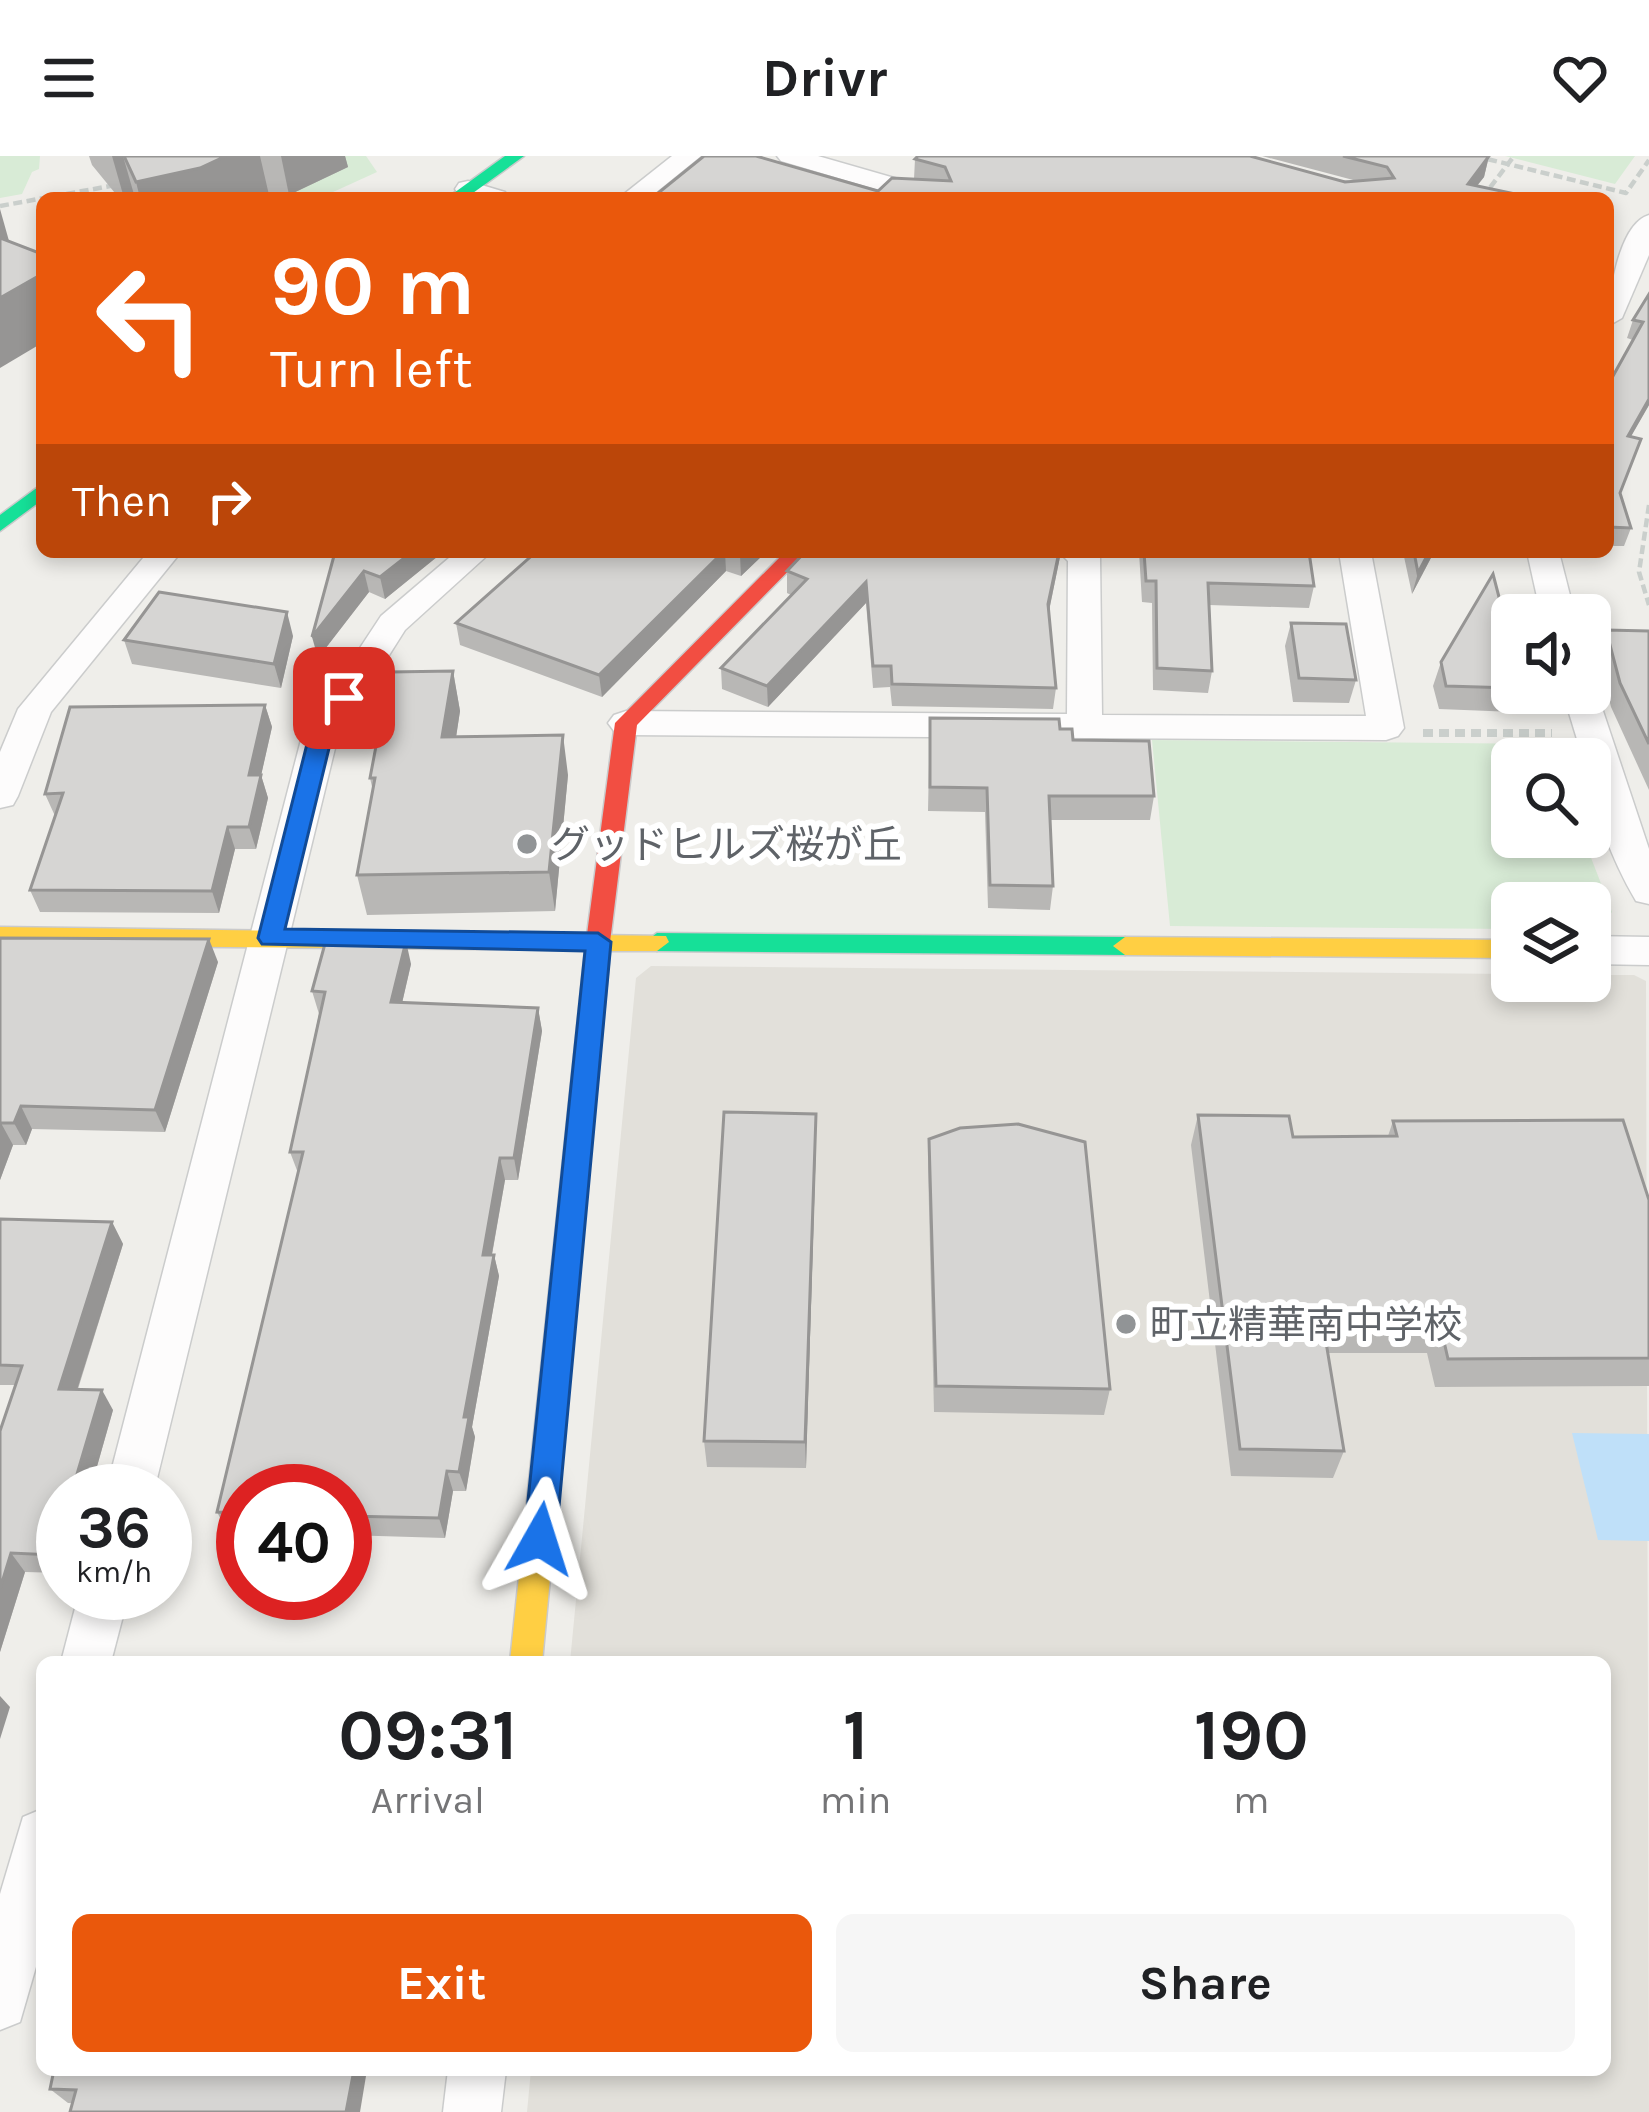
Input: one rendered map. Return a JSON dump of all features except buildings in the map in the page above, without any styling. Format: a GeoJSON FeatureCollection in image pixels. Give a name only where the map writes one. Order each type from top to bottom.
{"type":"FeatureCollection","features":[{"type":"Feature","properties":{"kind":"street"},"geometry":{"type":"LineString","coordinates":[[465,192],[516,156]]}},
{"type":"Feature","properties":{"kind":"street"},"geometry":{"type":"LineString","coordinates":[[640,192],[688,156]]}},
{"type":"Feature","properties":{"kind":"street"},"geometry":{"type":"LineString","coordinates":[[790,156],[913,192]]}},
{"type":"Feature","properties":{"kind":"street"},"geometry":{"type":"LineString","coordinates":[[1614,304],[1649,223]]}},
{"type":"Feature","properties":{"kind":"street"},"geometry":{"type":"LineString","coordinates":[[0,525],[36,495]]}},
{"type":"Feature","properties":{"kind":"street"},"geometry":{"type":"LineString","coordinates":[[0,796],[35,709],[160,558]]}},
{"type":"Feature","properties":{"kind":"street"},"geometry":{"type":"LineString","coordinates":[[137,1464],[320,736],[393,623],[468,558]]}},
{"type":"Feature","properties":{"kind":"street"},"geometry":{"type":"LineString","coordinates":[[527,1656],[598,942],[626,723],[791,558]]}},
{"type":"Feature","properties":{"kind":"street"},"geometry":{"type":"LineString","coordinates":[[1084,558],[1085,723]]}},
{"type":"Feature","properties":{"kind":"street"},"geometry":{"type":"LineString","coordinates":[[626,723],[1386,728],[1356,558]]}},
{"type":"Feature","properties":{"kind":"street"},"geometry":{"type":"LineString","coordinates":[[1544,558],[1553,594]]}},
{"type":"Feature","properties":{"kind":"street"},"geometry":{"type":"LineString","coordinates":[[1586,714],[1624,834],[1649,891]]}},
{"type":"Feature","properties":{"kind":"street"},"geometry":{"type":"LineString","coordinates":[[0,936],[1491,950]]}},
{"type":"Feature","properties":{"kind":"street"},"geometry":{"type":"LineString","coordinates":[[1611,950],[1649,951]]}},
{"type":"Feature","properties":{"kind":"street"},"geometry":{"type":"LineString","coordinates":[[88,1656],[97,1620]]}},
{"type":"Feature","properties":{"kind":"street"},"geometry":{"type":"LineString","coordinates":[[0,2002],[36,1860]]}},
{"type":"Feature","properties":{"kind":"street"},"geometry":{"type":"LineString","coordinates":[[472,2112],[476,2076]]}},
{"type":"Feature","properties":{"kind":"path"},"geometry":{"type":"LineString","coordinates":[[1475,156],[1627,193],[1649,160]]}},
{"type":"Feature","properties":{"kind":"path"},"geometry":{"type":"LineString","coordinates":[[1487,192],[1514,156]]}},
{"type":"Feature","properties":{"kind":"path"},"geometry":{"type":"LineString","coordinates":[[72,192],[128,181]]}},
{"type":"Feature","properties":{"kind":"path"},"geometry":{"type":"LineString","coordinates":[[0,206],[36,199]]}},
{"type":"Feature","properties":{"kind":"path"},"geometry":{"type":"LineString","coordinates":[[1649,505],[1639,572],[1649,605]]}},
{"type":"Feature","properties":{"kind":"path"},"geometry":{"type":"LineString","coordinates":[[1386,728],[1422,733],[1592,734]]}},
{"type":"Feature","properties":{"kind":"shaded area","name":"町立精華南中学校"},"geometry":{"type":"Polygon","coordinates":[[[651,966],[1491,974],[1491,1002],[1611,1002],[1611,975],[1634,975],[1646,981],[1649,2112],[527,2112],[530,2076],[1611,2076],[1611,1656],[571,1656],[636,978],[651,966]]]}},
{"type":"Feature","properties":{"kind":"green space"},"geometry":{"type":"Polygon","coordinates":[[[0,156],[40,156],[39,169],[32,172],[22,194],[0,198],[0,156]]]}},
{"type":"Feature","properties":{"kind":"green space"},"geometry":{"type":"Polygon","coordinates":[[[328,156],[366,156],[377,172],[333,192],[269,192],[328,156]]]}},
{"type":"Feature","properties":{"kind":"green space"},"geometry":{"type":"Polygon","coordinates":[[[1505,156],[1635,156],[1615,184],[1505,156]]]}},
{"type":"Feature","properties":{"kind":"green space"},"geometry":{"type":"Polygon","coordinates":[[[1152,740],[1491,743],[1491,858],[1591,858],[1600,882],[1491,882],[1491,929],[1170,926],[1152,740]]]}},
{"type":"Feature","properties":{"kind":"water"},"geometry":{"type":"Polygon","coordinates":[[[1572,1433],[1649,1434],[1649,1541],[1598,1540],[1572,1433]]]}},
{"type":"Feature","properties":{"kind":"traffic: fast"},"geometry":{"type":"LineString","coordinates":[[464,192],[516,156]]}},
{"type":"Feature","properties":{"kind":"traffic: fast"},"geometry":{"type":"LineString","coordinates":[[0,525],[36,495]]}},
{"type":"Feature","properties":{"kind":"traffic: fast"},"geometry":{"type":"LineString","coordinates":[[657,942],[1125,946]]}},
{"type":"Feature","properties":{"kind":"traffic: slow"},"geometry":{"type":"LineString","coordinates":[[0,936],[657,942]]}},
{"type":"Feature","properties":{"kind":"traffic: slow"},"geometry":{"type":"LineString","coordinates":[[527,1656],[598,942]]}},
{"type":"Feature","properties":{"kind":"traffic: slow"},"geometry":{"type":"LineString","coordinates":[[1125,946],[1491,949]]}},
{"type":"Feature","properties":{"kind":"traffic: jam"},"geometry":{"type":"LineString","coordinates":[[598,942],[626,723],[791,558]]}},
{"type":"Feature","properties":{"kind":"place","name":"グッドヒルズ桜が丘"},"geometry":{"type":"Point","coordinates":[527,844]}},
{"type":"Feature","properties":{"kind":"place","name":"町立精華南中学校"},"geometry":{"type":"Point","coordinates":[1126,1324]}},
{"type":"Feature","properties":{"kind":"route"},"geometry":{"type":"LineString","coordinates":[[344,698],[320,736],[271,938],[598,942],[540,1539]]}}]}
